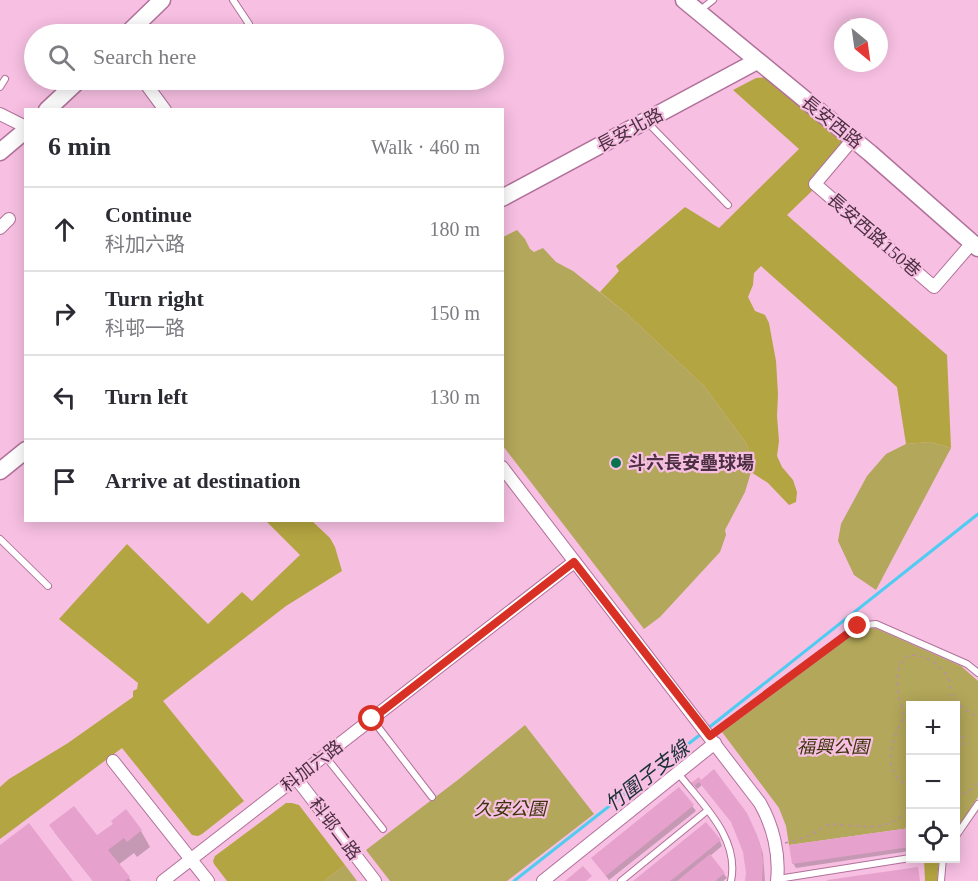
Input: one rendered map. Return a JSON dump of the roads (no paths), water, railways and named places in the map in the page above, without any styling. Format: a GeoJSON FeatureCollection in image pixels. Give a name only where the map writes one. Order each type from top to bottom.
{"type":"FeatureCollection","features":[{"type":"Feature","properties":{"kind":"street"},"geometry":{"type":"LineString","coordinates":[[138,24],[162,0]]}},
{"type":"Feature","properties":{"kind":"street","name":"長安西路"},"geometry":{"type":"LineString","coordinates":[[684,0],[853,139],[975,245]]}},
{"type":"Feature","properties":{"kind":"street","name":"長安北路"},"geometry":{"type":"LineString","coordinates":[[504,197],[757,61]]}},
{"type":"Feature","properties":{"kind":"street"},"geometry":{"type":"LineString","coordinates":[[49,108],[68,90]]}},
{"type":"Feature","properties":{"kind":"street"},"geometry":{"type":"LineString","coordinates":[[150,90],[164,108]]}},
{"type":"Feature","properties":{"kind":"street"},"geometry":{"type":"LineString","coordinates":[[0,114],[24,128]]}},
{"type":"Feature","properties":{"kind":"street"},"geometry":{"type":"LineString","coordinates":[[0,152],[24,131]]}},
{"type":"Feature","properties":{"kind":"street","name":"長安西路150巷"},"geometry":{"type":"LineString","coordinates":[[853,139],[815,184],[934,287],[975,245]]}},
{"type":"Feature","properties":{"kind":"street"},"geometry":{"type":"LineString","coordinates":[[0,228],[9,219]]}},
{"type":"Feature","properties":{"kind":"street"},"geometry":{"type":"LineString","coordinates":[[0,471],[24,452]]}},
{"type":"Feature","properties":{"kind":"street"},"geometry":{"type":"LineString","coordinates":[[504,470],[764,809],[773,830],[776,846],[777,880]]}},
{"type":"Feature","properties":{"kind":"street","name":"科加六路"},"geometry":{"type":"LineString","coordinates":[[163,881],[574,562]]}},
{"type":"Feature","properties":{"kind":"street"},"geometry":{"type":"LineString","coordinates":[[543,881],[678,773],[713,740]]}},
{"type":"Feature","properties":{"kind":"street"},"geometry":{"type":"LineString","coordinates":[[113,760],[208,881]]}},
{"type":"Feature","properties":{"kind":"street","name":"科邨二路"},"geometry":{"type":"LineString","coordinates":[[296,778],[375,881]]}},
{"type":"Feature","properties":{"kind":"lane"},"geometry":{"type":"LineString","coordinates":[[233,0],[249,24]]}},
{"type":"Feature","properties":{"kind":"lane"},"geometry":{"type":"LineString","coordinates":[[699,12],[712,0]]}},
{"type":"Feature","properties":{"kind":"lane"},"geometry":{"type":"LineString","coordinates":[[0,87],[6,79]]}},
{"type":"Feature","properties":{"kind":"lane"},"geometry":{"type":"LineString","coordinates":[[646,121],[728,205]]}},
{"type":"Feature","properties":{"kind":"lane"},"geometry":{"type":"LineString","coordinates":[[0,539],[48,586]]}},
{"type":"Feature","properties":{"kind":"lane"},"geometry":{"type":"LineString","coordinates":[[713,740],[858,626],[876,624],[968,664],[978,674]]}},
{"type":"Feature","properties":{"kind":"lane"},"geometry":{"type":"LineString","coordinates":[[372,719],[432,797]]}},
{"type":"Feature","properties":{"kind":"lane"},"geometry":{"type":"LineString","coordinates":[[324,756],[383,829]]}},
{"type":"Feature","properties":{"kind":"lane"},"geometry":{"type":"LineString","coordinates":[[678,773],[723,832],[733,864],[731,881]]}},
{"type":"Feature","properties":{"kind":"lane"},"geometry":{"type":"LineString","coordinates":[[960,830],[978,804]]}},
{"type":"Feature","properties":{"kind":"lane"},"geometry":{"type":"LineString","coordinates":[[621,881],[708,810]]}},
{"type":"Feature","properties":{"kind":"lane"},"geometry":{"type":"LineString","coordinates":[[777,880],[906,859]]}},
{"type":"Feature","properties":{"kind":"lane"},"geometry":{"type":"LineString","coordinates":[[941,881],[943,863]]}},
{"type":"Feature","properties":{"kind":"waterway","name":"竹圍子支線"},"geometry":{"type":"LineString","coordinates":[[707,729],[978,514]]}},
{"type":"Feature","properties":{"kind":"waterway","name":"竹圍子支線"},"geometry":{"type":"LineString","coordinates":[[514,881],[701,734]]}},
{"type":"Feature","properties":{"kind":"place","name":"斗六長安壘球場"},"geometry":{"type":"Point","coordinates":[616,463]}},
{"type":"Feature","properties":{"kind":"park label","name":"福興公園"},"geometry":{"type":"Point","coordinates":[833,747]}},
{"type":"Feature","properties":{"kind":"park label","name":"久安公園"},"geometry":{"type":"Point","coordinates":[510,809]}}]}
